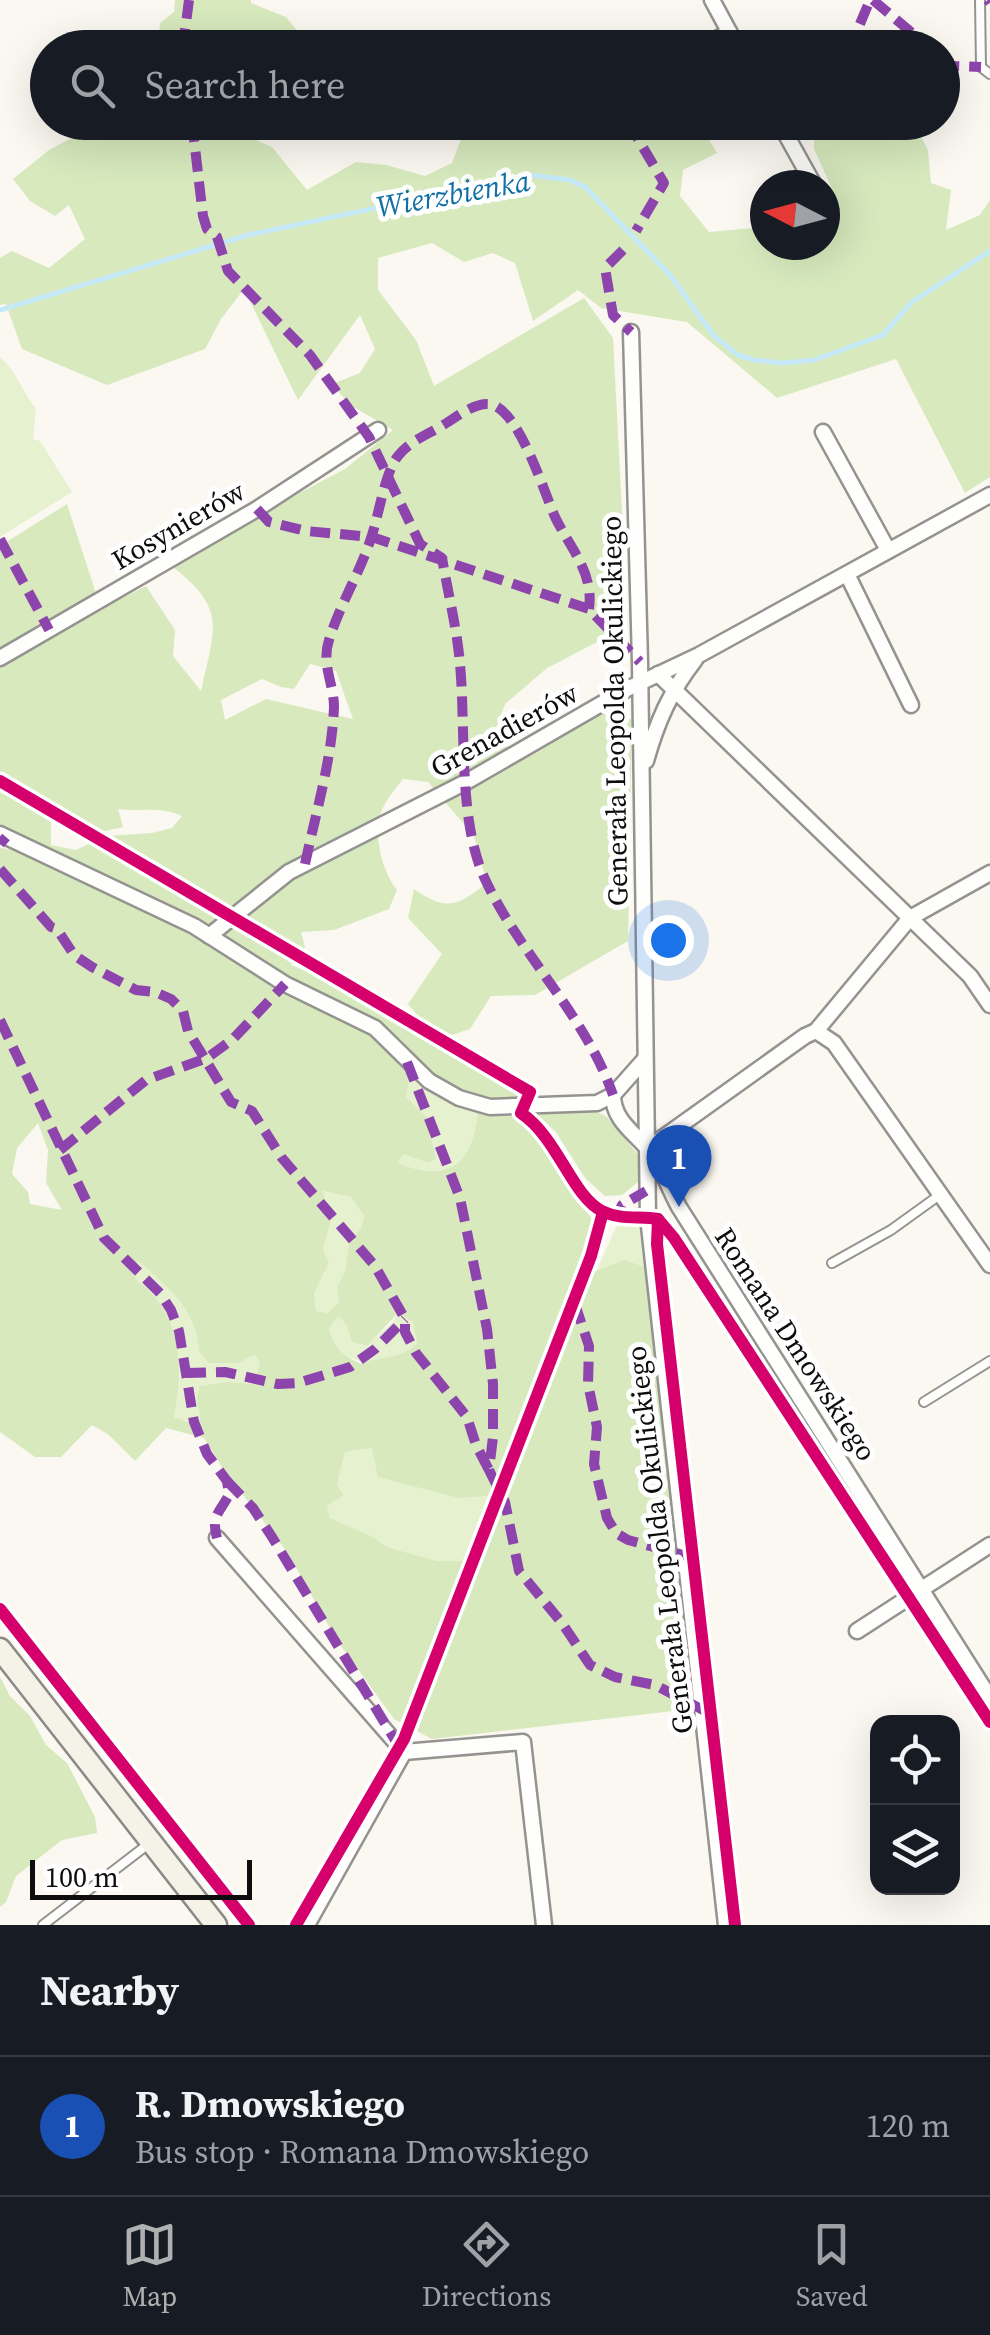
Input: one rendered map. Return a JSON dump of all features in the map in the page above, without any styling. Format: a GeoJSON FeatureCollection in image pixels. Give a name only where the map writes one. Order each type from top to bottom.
{"type":"FeatureCollection","features":[{"type":"Feature","properties":{"kind":"street"},"geometry":{"type":"LineString","coordinates":[[712,0],[728,30]]}},
{"type":"Feature","properties":{"kind":"street"},"geometry":{"type":"LineString","coordinates":[[789,140],[806,170]]}},
{"type":"Feature","properties":{"kind":"street","name":"Generała Leopolda Okulickiego"},"geometry":{"type":"LineString","coordinates":[[631,332],[648,1217],[726,1925]]}},
{"type":"Feature","properties":{"kind":"street","name":"Kosynierów"},"geometry":{"type":"LineString","coordinates":[[0,658],[256,509],[378,430]]}},
{"type":"Feature","properties":{"kind":"street"},"geometry":{"type":"LineString","coordinates":[[823,432],[888,550]]}},
{"type":"Feature","properties":{"kind":"street","name":"Grenadierów"},"geometry":{"type":"LineString","coordinates":[[209,936],[289,872],[466,782],[640,682],[700,655],[990,495]]}},
{"type":"Feature","properties":{"kind":"street"},"geometry":{"type":"LineString","coordinates":[[847,574],[911,705]]}},
{"type":"Feature","properties":{"kind":"street"},"geometry":{"type":"LineString","coordinates":[[642,776],[656,724],[673,688],[700,655]]}},
{"type":"Feature","properties":{"kind":"street"},"geometry":{"type":"LineString","coordinates":[[658,674],[970,976],[990,1005]]}},
{"type":"Feature","properties":{"kind":"street"},"geometry":{"type":"LineString","coordinates":[[0,834],[54,857],[209,936],[285,984],[375,1028],[429,1081],[458,1098],[490,1107],[597,1103],[613,1094],[644,1060]]}},
{"type":"Feature","properties":{"kind":"street"},"geometry":{"type":"LineString","coordinates":[[647,1148],[816,1032],[910,918],[990,873]]}},
{"type":"Feature","properties":{"kind":"street"},"geometry":{"type":"LineString","coordinates":[[816,1032],[834,1043],[990,1265]]}},
{"type":"Feature","properties":{"kind":"street","name":"Romana Dmowskiego"},"geometry":{"type":"LineString","coordinates":[[613,1094],[613,1108],[636,1140],[647,1148],[679,1207],[990,1698]]}},
{"type":"Feature","properties":{"kind":"street"},"geometry":{"type":"LineString","coordinates":[[217,1538],[404,1752]]}},
{"type":"Feature","properties":{"kind":"street"},"geometry":{"type":"LineString","coordinates":[[857,1632],[990,1546]]}},
{"type":"Feature","properties":{"kind":"street"},"geometry":{"type":"LineString","coordinates":[[0,1649],[216,1925]]}},
{"type":"Feature","properties":{"kind":"street"},"geometry":{"type":"LineString","coordinates":[[404,1752],[523,1742],[544,1925]]}},
{"type":"Feature","properties":{"kind":"street"},"geometry":{"type":"LineString","coordinates":[[307,1925],[404,1752]]}},
{"type":"Feature","properties":{"kind":"lane"},"geometry":{"type":"LineString","coordinates":[[980,0],[981,66],[990,74]]}},
{"type":"Feature","properties":{"kind":"lane"},"geometry":{"type":"LineString","coordinates":[[832,1263],[891,1230],[941,1194]]}},
{"type":"Feature","properties":{"kind":"lane"},"geometry":{"type":"LineString","coordinates":[[924,1402],[990,1361]]}},
{"type":"Feature","properties":{"kind":"lane"},"geometry":{"type":"LineString","coordinates":[[44,1925],[150,1842]]}},
{"type":"Feature","properties":{"kind":"green space"},"geometry":{"type":"Polygon","coordinates":[[[175,0],[251,0],[286,17],[297,30],[159,30],[160,23],[174,12],[175,0]]]}},
{"type":"Feature","properties":{"kind":"green space"},"geometry":{"type":"Polygon","coordinates":[[[68,140],[256,140],[272,147],[307,190],[356,162],[386,165],[425,176],[452,163],[461,140],[709,140],[717,153],[683,170],[680,196],[709,232],[750,228],[750,260],[840,260],[840,170],[824,170],[814,140],[923,140],[928,150],[931,183],[951,190],[946,230],[980,215],[990,200],[990,477],[965,493],[896,359],[777,398],[687,322],[601,308],[578,290],[533,321],[515,263],[493,253],[464,262],[432,243],[378,258],[378,290],[416,340],[434,386],[584,298],[613,338],[628,626],[547,668],[505,704],[495,731],[510,751],[607,708],[632,720],[628,941],[535,995],[491,996],[470,1029],[449,1036],[419,1017],[408,1004],[442,954],[408,918],[414,889],[435,901],[452,903],[487,883],[474,836],[428,782],[403,779],[385,804],[379,821],[382,858],[397,890],[389,909],[334,930],[301,932],[305,947],[291,965],[359,993],[454,1050],[514,1093],[566,1099],[606,1116],[640,1157],[638,1182],[622,1195],[605,1196],[585,1178],[556,1132],[521,1100],[505,1103],[529,1127],[593,1221],[572,1281],[624,1260],[648,1268],[690,1709],[432,1739],[394,1719],[336,1639],[288,1553],[204,1438],[166,1428],[135,1461],[109,1435],[92,1425],[61,1457],[35,1457],[0,1432],[0,848],[36,852],[33,840],[0,824],[0,786],[51,817],[51,845],[76,850],[107,836],[172,828],[182,816],[158,810],[118,809],[123,827],[96,833],[0,778],[0,546],[67,504],[101,609],[146,586],[175,630],[173,656],[201,691],[213,634],[209,607],[188,580],[169,564],[203,550],[231,529],[345,469],[393,430],[350,405],[332,384],[360,373],[375,349],[360,315],[298,400],[244,289],[205,349],[107,385],[22,349],[6,304],[0,305],[0,258],[12,251],[49,268],[85,239],[69,205],[55,216],[30,201],[13,179],[68,140]],[[310,664],[294,689],[262,679],[221,700],[225,720],[266,699],[353,719],[336,671],[310,664]],[[421,1079],[409,1080],[406,1097],[426,1116],[436,1158],[429,1163],[403,1154],[398,1163],[415,1169],[443,1170],[463,1158],[475,1133],[478,1115],[421,1079]],[[38,1123],[17,1148],[12,1174],[28,1192],[30,1204],[62,1210],[46,1183],[48,1150],[38,1123]],[[323,1191],[330,1223],[323,1249],[329,1263],[314,1293],[316,1311],[328,1313],[339,1302],[337,1287],[345,1271],[349,1242],[361,1228],[364,1216],[351,1197],[323,1191]],[[138,1261],[135,1279],[162,1307],[176,1341],[179,1378],[174,1417],[187,1422],[200,1419],[200,1386],[254,1384],[260,1362],[254,1355],[238,1363],[209,1363],[199,1352],[187,1311],[138,1261]],[[398,1313],[367,1346],[352,1342],[346,1324],[338,1316],[329,1329],[345,1355],[361,1364],[397,1355],[417,1343],[413,1322],[398,1313]],[[372,1448],[345,1452],[337,1485],[344,1495],[327,1506],[330,1518],[387,1547],[437,1561],[475,1561],[497,1495],[459,1498],[378,1477],[372,1448]]]}},
{"type":"Feature","properties":{"kind":"green space"},"geometry":{"type":"Polygon","coordinates":[[[0,357],[36,409],[33,439],[40,441],[72,492],[0,537],[0,357]]]}},
{"type":"Feature","properties":{"kind":"green space"},"geometry":{"type":"Polygon","coordinates":[[[421,1079],[478,1115],[475,1133],[463,1158],[443,1170],[415,1169],[398,1163],[403,1153],[429,1163],[436,1157],[426,1116],[405,1097],[409,1080],[421,1079]]]}},
{"type":"Feature","properties":{"kind":"green space"},"geometry":{"type":"Polygon","coordinates":[[[322,1191],[351,1197],[364,1216],[361,1228],[349,1242],[345,1271],[337,1287],[339,1302],[329,1313],[316,1311],[314,1293],[329,1263],[323,1249],[329,1223],[322,1191]]]}},
{"type":"Feature","properties":{"kind":"green space"},"geometry":{"type":"Polygon","coordinates":[[[618,1223],[640,1223],[648,1268],[596,1272],[618,1223]]]}},
{"type":"Feature","properties":{"kind":"green space"},"geometry":{"type":"Polygon","coordinates":[[[137,1260],[170,1289],[187,1311],[199,1352],[253,1354],[260,1362],[254,1384],[227,1382],[197,1398],[200,1419],[187,1422],[174,1417],[179,1378],[176,1340],[161,1307],[134,1279],[137,1260]]]}},
{"type":"Feature","properties":{"kind":"green space"},"geometry":{"type":"Polygon","coordinates":[[[397,1313],[413,1321],[417,1343],[393,1359],[367,1363],[355,1360],[335,1343],[329,1329],[338,1315],[352,1342],[366,1346],[394,1321],[397,1313]]]}},
{"type":"Feature","properties":{"kind":"green space"},"geometry":{"type":"Polygon","coordinates":[[[373,1448],[459,1498],[497,1494],[475,1561],[437,1561],[387,1547],[330,1518],[327,1506],[344,1495],[337,1485],[345,1452],[373,1448]]]}},
{"type":"Feature","properties":{"kind":"green space"},"geometry":{"type":"Polygon","coordinates":[[[0,1677],[46,1745],[67,1763],[95,1817],[97,1833],[62,1840],[16,1876],[6,1902],[0,1907],[0,1677]]]}},
{"type":"Feature","properties":{"kind":"waterway","name":"Wierzbienka"},"geometry":{"type":"LineString","coordinates":[[0,310],[248,235],[531,175],[570,180],[585,187],[670,275],[714,336],[738,355],[754,360],[814,360],[883,335],[912,302],[990,251]]}},
{"type":"Feature","properties":{"kind":"marked path"},"geometry":{"type":"LineString","coordinates":[[185,30],[189,0]]}},
{"type":"Feature","properties":{"kind":"marked path"},"geometry":{"type":"LineString","coordinates":[[857,30],[870,0]]}},
{"type":"Feature","properties":{"kind":"marked path"},"geometry":{"type":"LineString","coordinates":[[873,0],[909,30]]}},
{"type":"Feature","properties":{"kind":"marked path"},"geometry":{"type":"LineString","coordinates":[[960,66],[981,67]]}},
{"type":"Feature","properties":{"kind":"marked path"},"geometry":{"type":"LineString","coordinates":[[194,140],[203,216],[207,229],[217,237],[228,271],[310,355],[369,437],[420,544],[442,558],[459,651],[464,773],[476,854],[498,905],[586,1038],[613,1095]]}},
{"type":"Feature","properties":{"kind":"marked path"},"geometry":{"type":"LineString","coordinates":[[636,231],[664,183],[639,140]]}},
{"type":"Feature","properties":{"kind":"marked path"},"geometry":{"type":"LineString","coordinates":[[623,250],[605,268],[613,315],[631,332]]}},
{"type":"Feature","properties":{"kind":"marked path"},"geometry":{"type":"LineString","coordinates":[[305,864],[333,727],[326,657],[329,640],[367,548],[389,472],[403,450],[473,407],[489,404],[500,409],[520,436],[556,519],[580,562],[588,584],[589,609]]}},
{"type":"Feature","properties":{"kind":"marked path"},"geometry":{"type":"LineString","coordinates":[[257,509],[269,522],[306,531],[372,537],[589,609],[640,662]]}},
{"type":"Feature","properties":{"kind":"marked path"},"geometry":{"type":"LineString","coordinates":[[0,539],[49,630]]}},
{"type":"Feature","properties":{"kind":"marked path"},"geometry":{"type":"LineString","coordinates":[[0,844],[6,837]]}},
{"type":"Feature","properties":{"kind":"marked path"},"geometry":{"type":"LineString","coordinates":[[0,869],[57,929],[74,955],[136,990],[171,999],[183,1011],[188,1031],[231,1102],[252,1111],[282,1158],[375,1266],[405,1319],[405,1332],[416,1353],[467,1417],[489,1470]]}},
{"type":"Feature","properties":{"kind":"marked path"},"geometry":{"type":"LineString","coordinates":[[60,1150],[146,1080],[207,1058],[233,1039],[285,984]]}},
{"type":"Feature","properties":{"kind":"marked path"},"geometry":{"type":"LineString","coordinates":[[0,1020],[104,1238],[160,1293],[171,1310],[179,1331],[194,1422],[207,1454],[227,1481],[229,1495],[216,1519],[217,1538]]}},
{"type":"Feature","properties":{"kind":"marked path"},"geometry":{"type":"LineString","coordinates":[[407,1062],[460,1198],[487,1329],[493,1384],[489,1470],[505,1502],[519,1571],[590,1665],[615,1677],[655,1685],[705,1711]]}},
{"type":"Feature","properties":{"kind":"marked path"},"geometry":{"type":"LineString","coordinates":[[613,1222],[622,1205],[646,1191]]}},
{"type":"Feature","properties":{"kind":"marked path"},"geometry":{"type":"LineString","coordinates":[[575,1304],[589,1346],[588,1384],[597,1427],[594,1464],[607,1518],[616,1533],[628,1540],[687,1556],[694,1566]]}},
{"type":"Feature","properties":{"kind":"marked path"},"geometry":{"type":"LineString","coordinates":[[186,1373],[225,1372],[278,1384],[298,1383],[350,1367],[405,1319]]}},
{"type":"Feature","properties":{"kind":"marked path"},"geometry":{"type":"LineString","coordinates":[[227,1481],[253,1508],[272,1537],[398,1745]]}},
{"type":"Feature","properties":{"kind":"cycle path"},"geometry":{"type":"LineString","coordinates":[[0,781],[530,1092],[521,1113],[545,1137],[591,1204],[616,1216],[658,1219],[674,1238],[990,1722]]}},
{"type":"Feature","properties":{"kind":"cycle path"},"geometry":{"type":"LineString","coordinates":[[296,1925],[404,1739],[591,1256],[603,1212]]}},
{"type":"Feature","properties":{"kind":"cycle path"},"geometry":{"type":"LineString","coordinates":[[658,1219],[657,1244],[735,1925]]}},
{"type":"Feature","properties":{"kind":"cycle path"},"geometry":{"type":"LineString","coordinates":[[0,1609],[249,1925]]}},
{"type":"Feature","properties":{"kind":"place","name":"R. Dmowskiego"},"geometry":{"type":"Point","coordinates":[679,1207]}}]}
